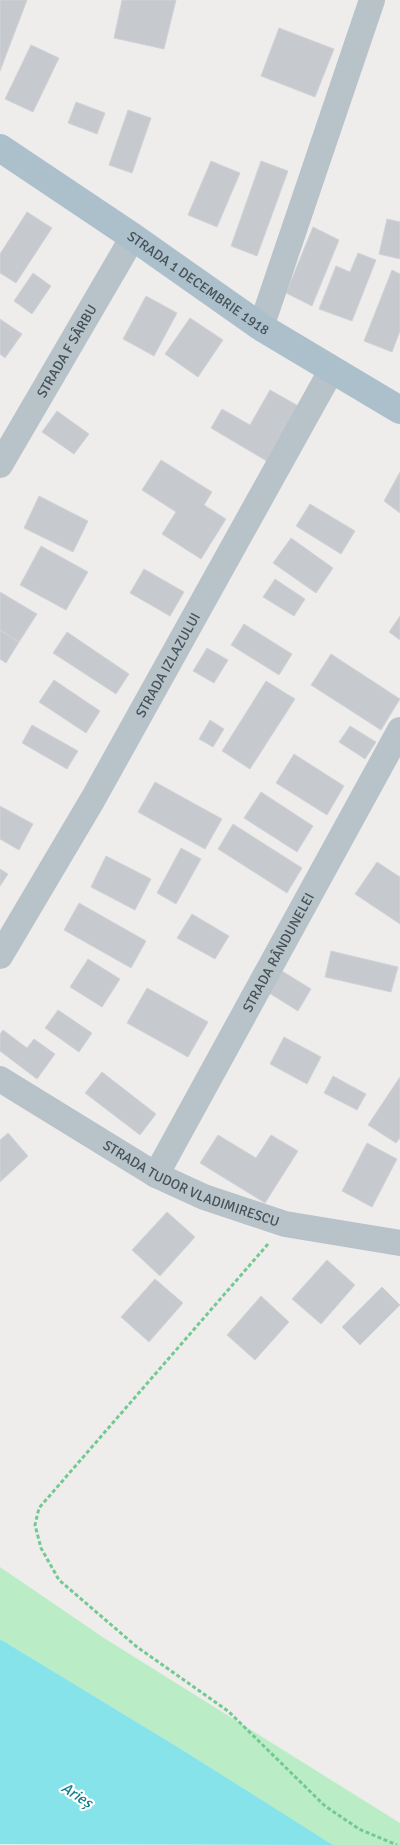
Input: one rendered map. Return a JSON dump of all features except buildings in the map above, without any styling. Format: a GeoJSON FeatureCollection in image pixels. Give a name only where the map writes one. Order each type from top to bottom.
{"type":"FeatureCollection","features":[{"type":"Feature","properties":{"kind":"main road","name":"STRADA 1 DECEMBRIE 1918"},"geometry":{"type":"LineString","coordinates":[[0,148],[133,237],[261,328],[400,410]]}},
{"type":"Feature","properties":{"kind":"street"},"geometry":{"type":"LineString","coordinates":[[261,328],[372,0]]}},
{"type":"Feature","properties":{"kind":"street","name":"STRADA F SÂRBU"},"geometry":{"type":"LineString","coordinates":[[0,466],[133,237]]}},
{"type":"Feature","properties":{"kind":"street","name":"STRADA IZLAZULUI"},"geometry":{"type":"LineString","coordinates":[[0,956],[93,799],[331,371]]}},
{"type":"Feature","properties":{"kind":"street","name":"STRADA RÂNDUNELEI"},"geometry":{"type":"LineString","coordinates":[[156,1174],[400,730]]}},
{"type":"Feature","properties":{"kind":"street","name":"STRADA TUDOR VLADIMIRESCU"},"geometry":{"type":"LineString","coordinates":[[0,1080],[156,1174],[204,1197],[285,1224],[398,1238]]}},
{"type":"Feature","properties":{"kind":"path"},"geometry":{"type":"LineString","coordinates":[[285,1224],[38,1508],[35,1525],[41,1548],[59,1580],[137,1647],[228,1712],[325,1806],[360,1829],[397,1845]]}},
{"type":"Feature","properties":{"kind":"green space"},"geometry":{"type":"Polygon","coordinates":[[[0,1567],[104,1638],[400,1823],[400,1845],[333,1845],[181,1749],[0,1639],[0,1567]]]}},
{"type":"Feature","properties":{"kind":"water","name":"Arieș"},"geometry":{"type":"Polygon","coordinates":[[[0,1639],[181,1749],[333,1845],[0,1844],[0,1639]]]}}]}
